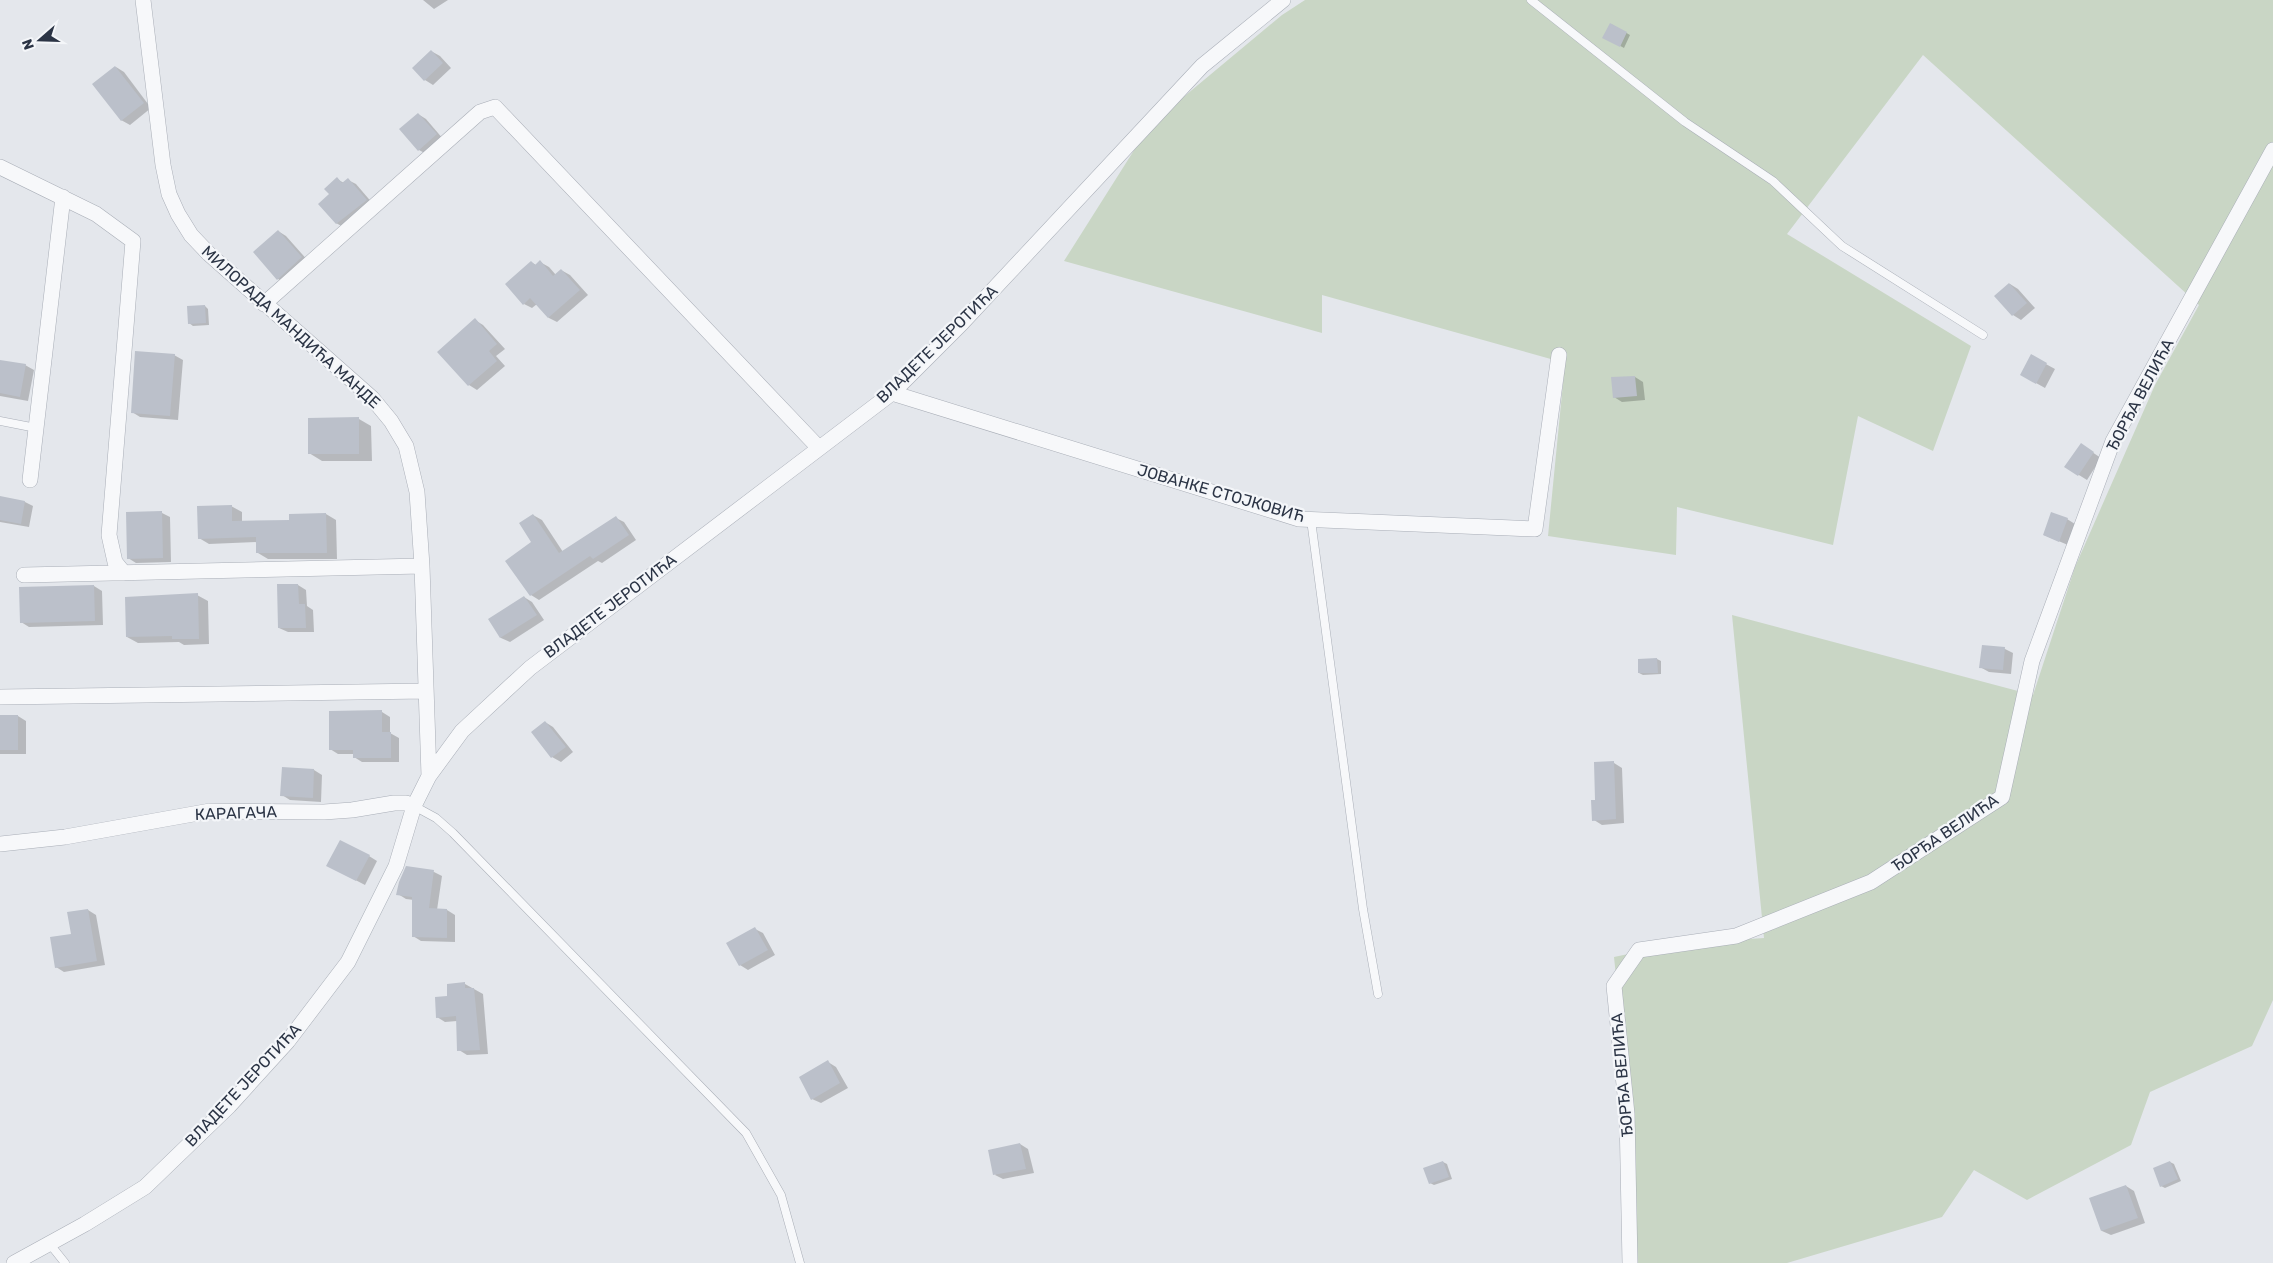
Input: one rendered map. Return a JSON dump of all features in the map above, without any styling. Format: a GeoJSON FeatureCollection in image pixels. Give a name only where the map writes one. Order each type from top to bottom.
{"type":"FeatureCollection","features":[{"type":"Feature","properties":{"kind":"street","name":"МИЛОРАДА МАНДИЋА МАНДЕ"},"geometry":{"type":"LineString","coordinates":[[143,0],[163,165],[169,194],[178,214],[192,235],[264,304],[372,398],[396,429],[406,446],[413,468],[417,492],[422,566],[429,776]]}},
{"type":"Feature","properties":{"kind":"street","name":"ВЛАДЕТЕ ЈЕРОТИЋА"},"geometry":{"type":"LineString","coordinates":[[14,1263],[145,1187],[229,1106],[288,1041],[348,962],[396,866],[414,806],[429,776],[462,731],[530,668],[892,392],[962,323],[1202,66],[1283,0]]}},
{"type":"Feature","properties":{"kind":"street"},"geometry":{"type":"LineString","coordinates":[[264,304],[480,112],[495,108],[818,447]]}},
{"type":"Feature","properties":{"kind":"street","name":"ЂОРЂА ВЕЛИЋА"},"geometry":{"type":"LineString","coordinates":[[1630,1263],[1627,1114],[1614,986],[1639,950],[1736,936],[1871,882],[2002,797],[2032,662],[2113,441],[2273,150]]}},
{"type":"Feature","properties":{"kind":"street"},"geometry":{"type":"LineString","coordinates":[[0,167],[96,214],[133,241],[109,535],[116,562],[124,573]]}},
{"type":"Feature","properties":{"kind":"street"},"geometry":{"type":"LineString","coordinates":[[30,480],[63,197]]}},
{"type":"Feature","properties":{"kind":"street","name":"ЈОВАНКЕ СТОЈКОВИЋ"},"geometry":{"type":"LineString","coordinates":[[892,392],[1298,519],[1535,529],[1559,355]]}},
{"type":"Feature","properties":{"kind":"street"},"geometry":{"type":"LineString","coordinates":[[24,575],[422,566]]}},
{"type":"Feature","properties":{"kind":"street"},"geometry":{"type":"LineString","coordinates":[[0,697],[426,691]]}},
{"type":"Feature","properties":{"kind":"street","name":"КАРАГАЧА"},"geometry":{"type":"LineString","coordinates":[[0,844],[65,837],[210,811],[324,812],[352,810],[394,802],[414,806]]}},
{"type":"Feature","properties":{"kind":"lane"},"geometry":{"type":"LineString","coordinates":[[1531,0],[1686,122],[1774,182],[1842,246],[1984,335]]}},
{"type":"Feature","properties":{"kind":"lane"},"geometry":{"type":"LineString","coordinates":[[0,420],[36,428]]}},
{"type":"Feature","properties":{"kind":"lane"},"geometry":{"type":"LineString","coordinates":[[1311,520],[1363,909],[1378,994]]}},
{"type":"Feature","properties":{"kind":"lane"},"geometry":{"type":"LineString","coordinates":[[414,806],[436,818],[453,833],[746,1132],[781,1195],[800,1263]]}},
{"type":"Feature","properties":{"kind":"lane"},"geometry":{"type":"LineString","coordinates":[[49,1243],[65,1263]]}},
{"type":"Feature","properties":{"kind":"green space"},"geometry":{"type":"Polygon","coordinates":[[[1305,0],[2273,0],[2273,1000],[2252,1046],[2150,1092],[2131,1145],[2027,1200],[1974,1170],[1942,1217],[1787,1263],[1634,1263],[1629,1101],[1614,957],[1676,944],[1764,938],[1732,615],[2033,695],[2075,567],[2155,385],[2199,305],[1923,55],[1787,234],[1971,346],[1933,451],[1858,416],[1833,545],[1677,507],[1676,555],[1548,536],[1565,363],[1322,295],[1322,333],[1064,261],[1150,125],[1282,15],[1305,0]]]}},
{"type":"Feature","properties":{"kind":"building"},"geometry":{"type":"Polygon","coordinates":[[[1610,23],[1627,32],[1620,47],[1602,38],[1610,23]]]}},
{"type":"Feature","properties":{"kind":"building"},"geometry":{"type":"Polygon","coordinates":[[[431,50],[443,63],[424,81],[412,68],[431,50]]]}},
{"type":"Feature","properties":{"kind":"building"},"geometry":{"type":"Polygon","coordinates":[[[115,66],[144,103],[121,121],[92,84],[115,66]]]}},
{"type":"Feature","properties":{"kind":"building"},"geometry":{"type":"Polygon","coordinates":[[[418,113],[437,134],[418,151],[399,129],[418,113]]]}},
{"type":"Feature","properties":{"kind":"building"},"geometry":{"type":"Polygon","coordinates":[[[337,177],[342,183],[348,178],[367,200],[336,224],[318,204],[329,194],[324,189],[337,177]]]}},
{"type":"Feature","properties":{"kind":"building"},"geometry":{"type":"Polygon","coordinates":[[[278,230],[302,257],[277,280],[253,252],[278,230]]]}},
{"type":"Feature","properties":{"kind":"building"},"geometry":{"type":"Polygon","coordinates":[[[540,260],[553,276],[561,269],[580,290],[548,318],[530,298],[523,305],[505,284],[531,261],[535,265],[540,260]]]}},
{"type":"Feature","properties":{"kind":"building"},"geometry":{"type":"Polygon","coordinates":[[[2009,283],[2027,303],[2012,316],[1994,296],[2009,283]]]}},
{"type":"Feature","properties":{"kind":"building"},"geometry":{"type":"Polygon","coordinates":[[[205,305],[206,323],[188,324],[187,306],[205,305]]]}},
{"type":"Feature","properties":{"kind":"building"},"geometry":{"type":"Polygon","coordinates":[[[475,318],[497,344],[489,351],[497,361],[468,386],[437,352],[475,318]]]}},
{"type":"Feature","properties":{"kind":"building"},"geometry":{"type":"Polygon","coordinates":[[[135,351],[175,354],[170,416],[131,413],[135,351]]]}},
{"type":"Feature","properties":{"kind":"building"},"geometry":{"type":"Polygon","coordinates":[[[2031,354],[2047,363],[2036,384],[2020,375],[2031,354]]]}},
{"type":"Feature","properties":{"kind":"building"},"geometry":{"type":"Polygon","coordinates":[[[0,360],[26,364],[20,397],[0,393],[0,360]]]}},
{"type":"Feature","properties":{"kind":"building"},"geometry":{"type":"Polygon","coordinates":[[[1635,376],[1637,396],[1613,398],[1611,377],[1635,376]]]}},
{"type":"Feature","properties":{"kind":"building"},"geometry":{"type":"Polygon","coordinates":[[[359,417],[359,454],[308,454],[308,418],[359,417]]]}},
{"type":"Feature","properties":{"kind":"building"},"geometry":{"type":"Polygon","coordinates":[[[2081,443],[2094,452],[2078,476],[2064,467],[2081,443]]]}},
{"type":"Feature","properties":{"kind":"building"},"geometry":{"type":"Polygon","coordinates":[[[0,496],[25,501],[21,524],[0,520],[0,496]]]}},
{"type":"Feature","properties":{"kind":"building"},"geometry":{"type":"Polygon","coordinates":[[[232,505],[232,521],[289,520],[289,514],[326,513],[327,553],[256,553],[256,537],[198,539],[197,506],[232,505]]]}},
{"type":"Feature","properties":{"kind":"building"},"geometry":{"type":"Polygon","coordinates":[[[162,511],[163,558],[127,559],[126,512],[162,511]]]}},
{"type":"Feature","properties":{"kind":"building"},"geometry":{"type":"Polygon","coordinates":[[[2051,512],[2068,518],[2059,542],[2043,535],[2051,512]]]}},
{"type":"Feature","properties":{"kind":"building"},"geometry":{"type":"Polygon","coordinates":[[[533,514],[559,553],[616,516],[629,535],[593,559],[590,556],[530,596],[505,561],[531,542],[519,523],[533,514]]]}},
{"type":"Feature","properties":{"kind":"building"},"geometry":{"type":"Polygon","coordinates":[[[277,584],[298,584],[299,604],[305,604],[306,628],[278,628],[277,584]]]}},
{"type":"Feature","properties":{"kind":"building"},"geometry":{"type":"Polygon","coordinates":[[[94,585],[95,621],[20,623],[19,587],[94,585]]]}},
{"type":"Feature","properties":{"kind":"building"},"geometry":{"type":"Polygon","coordinates":[[[198,593],[199,639],[172,639],[172,636],[126,637],[125,597],[198,593]]]}},
{"type":"Feature","properties":{"kind":"building"},"geometry":{"type":"Polygon","coordinates":[[[524,596],[537,615],[500,638],[488,619],[524,596]]]}},
{"type":"Feature","properties":{"kind":"building"},"geometry":{"type":"Polygon","coordinates":[[[1982,645],[2005,647],[2003,670],[1979,668],[1982,645]]]}},
{"type":"Feature","properties":{"kind":"building"},"geometry":{"type":"Polygon","coordinates":[[[1657,658],[1658,673],[1638,673],[1638,659],[1657,658]]]}},
{"type":"Feature","properties":{"kind":"building"},"geometry":{"type":"Polygon","coordinates":[[[382,710],[382,732],[391,732],[391,758],[353,758],[353,750],[329,750],[329,711],[382,710]]]}},
{"type":"Feature","properties":{"kind":"building"},"geometry":{"type":"Polygon","coordinates":[[[0,715],[18,715],[18,750],[0,750],[0,715]]]}},
{"type":"Feature","properties":{"kind":"building"},"geometry":{"type":"Polygon","coordinates":[[[545,721],[566,747],[551,758],[531,732],[545,721]]]}},
{"type":"Feature","properties":{"kind":"building"},"geometry":{"type":"Polygon","coordinates":[[[1614,761],[1616,819],[1592,821],[1591,800],[1595,800],[1594,762],[1614,761]]]}},
{"type":"Feature","properties":{"kind":"building"},"geometry":{"type":"Polygon","coordinates":[[[282,767],[314,769],[313,798],[280,796],[282,767]]]}},
{"type":"Feature","properties":{"kind":"building"},"geometry":{"type":"Polygon","coordinates":[[[340,840],[370,855],[356,881],[326,866],[340,840]]]}},
{"type":"Feature","properties":{"kind":"building"},"geometry":{"type":"Polygon","coordinates":[[[406,866],[434,870],[429,908],[447,909],[447,938],[412,937],[412,897],[396,895],[406,866]]]}},
{"type":"Feature","properties":{"kind":"building"},"geometry":{"type":"Polygon","coordinates":[[[88,909],[97,961],[55,968],[50,937],[71,934],[67,912],[88,909]]]}},
{"type":"Feature","properties":{"kind":"building"},"geometry":{"type":"Polygon","coordinates":[[[755,927],[768,950],[739,966],[726,943],[755,927]]]}},
{"type":"Feature","properties":{"kind":"building"},"geometry":{"type":"Polygon","coordinates":[[[465,982],[465,988],[474,988],[480,1050],[457,1051],[456,1016],[436,1018],[435,997],[447,996],[447,984],[465,982]]]}},
{"type":"Feature","properties":{"kind":"building"},"geometry":{"type":"Polygon","coordinates":[[[828,1060],[840,1083],[811,1100],[799,1077],[828,1060]]]}},
{"type":"Feature","properties":{"kind":"building"},"geometry":{"type":"Polygon","coordinates":[[[1020,1143],[1026,1169],[993,1175],[988,1150],[1020,1143]]]}},
{"type":"Feature","properties":{"kind":"building"},"geometry":{"type":"Polygon","coordinates":[[[1443,1161],[1449,1177],[1429,1184],[1423,1168],[1443,1161]]]}},
{"type":"Feature","properties":{"kind":"building"},"geometry":{"type":"Polygon","coordinates":[[[2170,1161],[2178,1179],[2160,1187],[2153,1168],[2170,1161]]]}},
{"type":"Feature","properties":{"kind":"building"},"geometry":{"type":"Polygon","coordinates":[[[2126,1185],[2138,1218],[2101,1231],[2089,1198],[2126,1185]]]}}]}
